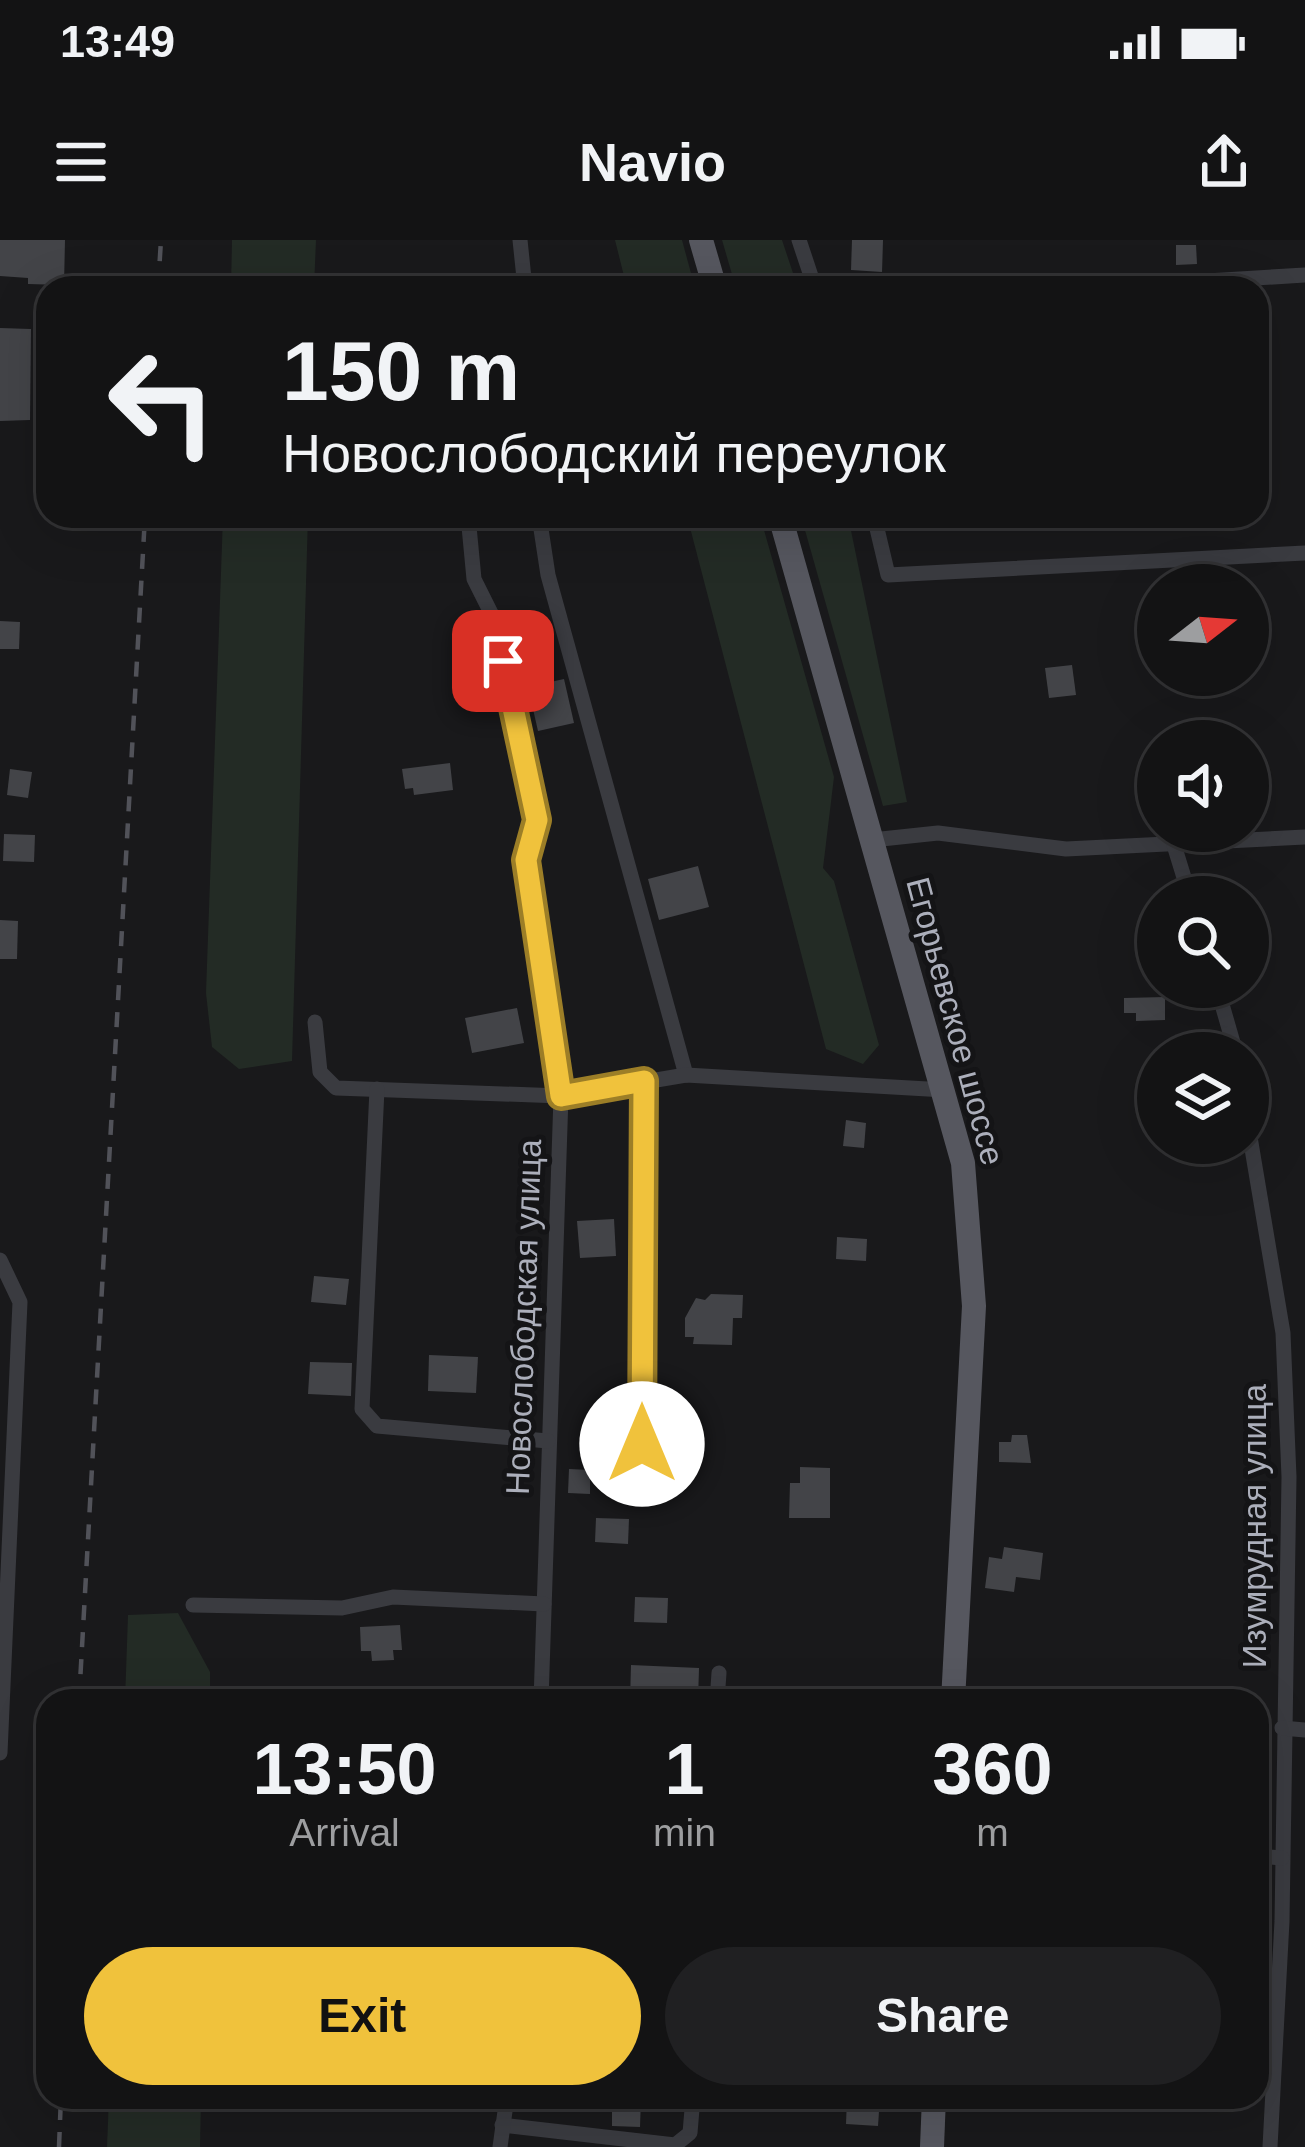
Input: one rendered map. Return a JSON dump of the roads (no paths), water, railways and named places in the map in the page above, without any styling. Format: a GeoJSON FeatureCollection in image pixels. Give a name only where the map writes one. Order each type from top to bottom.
{"type":"FeatureCollection","features":[{"type":"Feature","properties":{"kind":"main road"},"geometry":{"type":"LineString","coordinates":[[701,240],[712,276]]}},
{"type":"Feature","properties":{"kind":"main road","name":"Егорьевское шоссе"},"geometry":{"type":"LineString","coordinates":[[783,528],[945,1090],[967,1189],[974,1306],[954,1689]]}},
{"type":"Feature","properties":{"kind":"main road"},"geometry":{"type":"LineString","coordinates":[[932,2147],[934,2109]]}},
{"type":"Feature","properties":{"kind":"street"},"geometry":{"type":"LineString","coordinates":[[520,240],[524,276]]}},
{"type":"Feature","properties":{"kind":"street"},"geometry":{"type":"LineString","coordinates":[[799,240],[811,276]]}},
{"type":"Feature","properties":{"kind":"street"},"geometry":{"type":"LineString","coordinates":[[1269,277],[1305,275]]}},
{"type":"Feature","properties":{"kind":"street","name":"Новослободская улица"},"geometry":{"type":"LineString","coordinates":[[469,528],[474,579],[495,621],[537,820],[526,860],[561,1096],[541,1689]]}},
{"type":"Feature","properties":{"kind":"street"},"geometry":{"type":"LineString","coordinates":[[541,528],[548,575],[686,1075]]}},
{"type":"Feature","properties":{"kind":"street"},"geometry":{"type":"LineString","coordinates":[[877,528],[888,574],[1305,553]]}},
{"type":"Feature","properties":{"kind":"street"},"geometry":{"type":"LineString","coordinates":[[872,840],[938,833],[1049,849],[1137,846]]}},
{"type":"Feature","properties":{"kind":"street"},"geometry":{"type":"LineString","coordinates":[[1269,843],[1304,842]]}},
{"type":"Feature","properties":{"kind":"street"},"geometry":{"type":"LineString","coordinates":[[315,1022],[320,1072],[336,1088],[561,1096],[686,1075],[945,1090]]}},
{"type":"Feature","properties":{"kind":"street"},"geometry":{"type":"LineString","coordinates":[[642,1444],[644,1081]]}},
{"type":"Feature","properties":{"kind":"street"},"geometry":{"type":"LineString","coordinates":[[377,1089],[362,1408],[377,1426],[548,1441]]}},
{"type":"Feature","properties":{"kind":"street","name":"Изумрудная улица"},"geometry":{"type":"LineString","coordinates":[[1255,1164],[1283,1333],[1289,1477],[1282,1858],[1270,2147]]}},
{"type":"Feature","properties":{"kind":"street"},"geometry":{"type":"LineString","coordinates":[[0,1260],[20,1302],[0,1753]]}},
{"type":"Feature","properties":{"kind":"street"},"geometry":{"type":"LineString","coordinates":[[193,1605],[342,1608],[393,1597],[544,1604]]}},
{"type":"Feature","properties":{"kind":"street"},"geometry":{"type":"LineString","coordinates":[[1285,1617],[1305,1625]]}},
{"type":"Feature","properties":{"kind":"street"},"geometry":{"type":"LineString","coordinates":[[717,1689],[718,1673]]}},
{"type":"Feature","properties":{"kind":"street"},"geometry":{"type":"LineString","coordinates":[[1282,1728],[1305,1730]]}},
{"type":"Feature","properties":{"kind":"street"},"geometry":{"type":"LineString","coordinates":[[1269,1857],[1282,1858]]}},
{"type":"Feature","properties":{"kind":"street"},"geometry":{"type":"LineString","coordinates":[[500,2147],[505,2109]]}},
{"type":"Feature","properties":{"kind":"street"},"geometry":{"type":"LineString","coordinates":[[502,2125],[675,2145],[690,2133],[692,2109]]}},
{"type":"Feature","properties":{"kind":"railway"},"geometry":{"type":"LineString","coordinates":[[159,276],[161,240]]}},
{"type":"Feature","properties":{"kind":"railway"},"geometry":{"type":"LineString","coordinates":[[80,1689],[144,528]]}},
{"type":"Feature","properties":{"kind":"railway"},"geometry":{"type":"LineString","coordinates":[[59,2147],[61,2109]]}}]}
